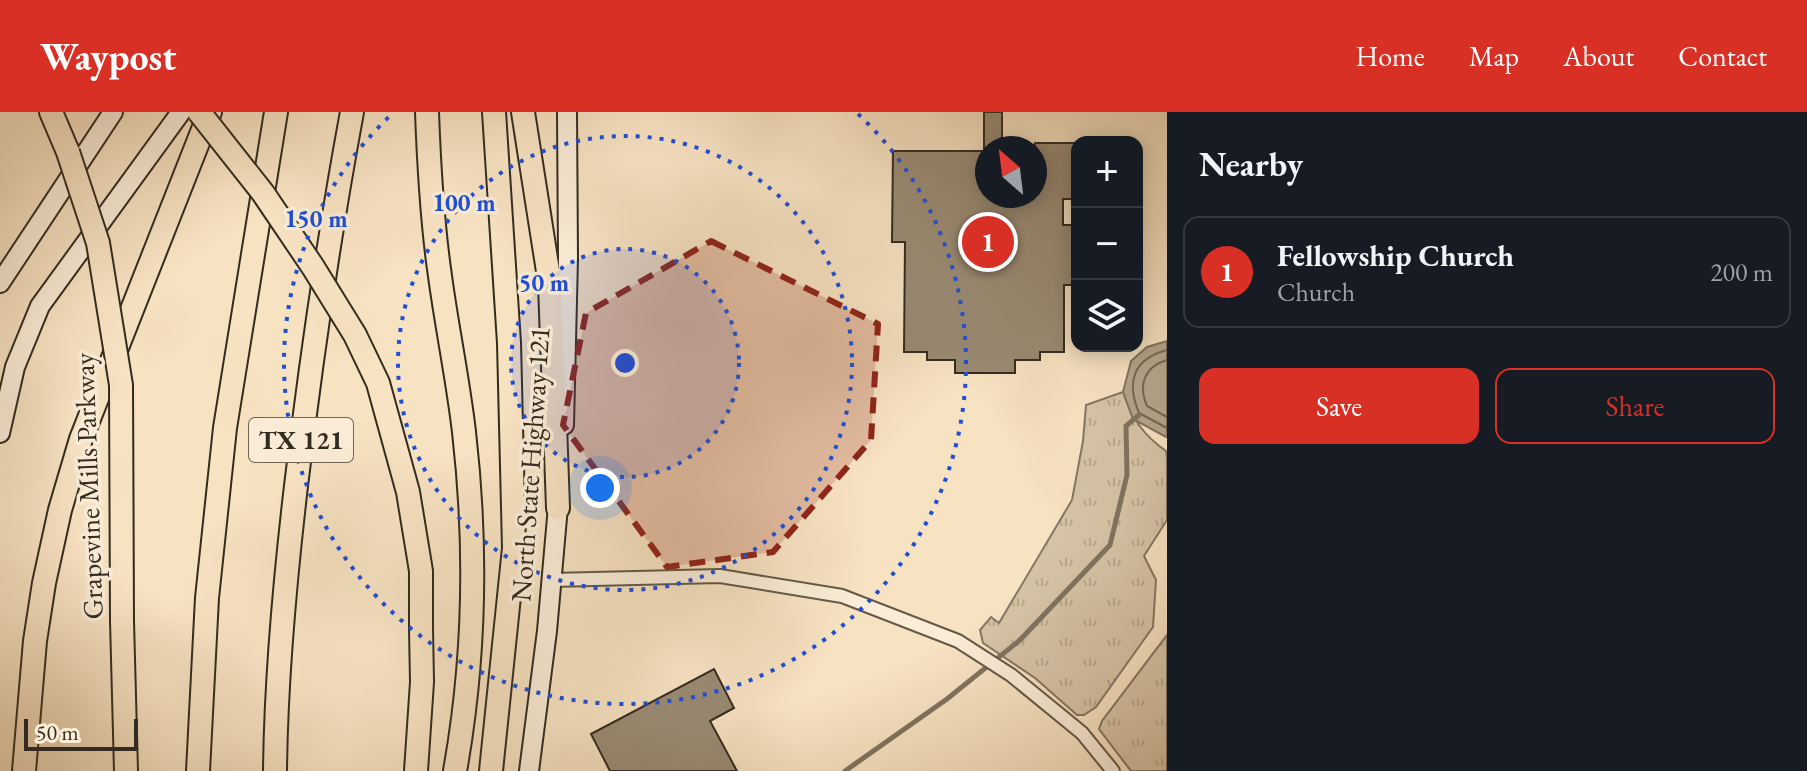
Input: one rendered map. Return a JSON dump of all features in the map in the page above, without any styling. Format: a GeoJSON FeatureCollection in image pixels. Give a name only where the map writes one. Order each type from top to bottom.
{"type":"FeatureCollection","features":[{"type":"Feature","properties":{"kind":"highway","name":"Grapevine Mills Parkway"},"geometry":{"type":"LineString","coordinates":[[51,112],[68,152],[98,243],[121,385],[126,771]]}},
{"type":"Feature","properties":{"kind":"highway"},"geometry":{"type":"LineString","coordinates":[[199,112],[263,193],[304,255],[355,335],[378,383],[408,492],[421,571],[422,682],[416,771]]}},
{"type":"Feature","properties":{"kind":"highway"},"geometry":{"type":"LineString","coordinates":[[24,771],[35,641],[60,510],[81,439],[210,112]]}},
{"type":"Feature","properties":{"kind":"highway","name":"TX 121"},"geometry":{"type":"LineString","coordinates":[[198,771],[207,598],[225,428],[276,112]]}},
{"type":"Feature","properties":{"kind":"highway","name":"TX 121"},"geometry":{"type":"LineString","coordinates":[[275,771],[279,659],[289,543],[327,251],[352,112]]}},
{"type":"Feature","properties":{"kind":"highway"},"geometry":{"type":"LineString","coordinates":[[427,112],[429,169],[440,275],[464,434],[474,604],[463,728],[455,771]]}},
{"type":"Feature","properties":{"kind":"highway"},"geometry":{"type":"LineString","coordinates":[[491,771],[514,548],[509,343],[494,112]]}},
{"type":"Feature","properties":{"kind":"highway"},"geometry":{"type":"LineString","coordinates":[[523,112],[550,284],[558,508]]}},
{"type":"Feature","properties":{"kind":"main road"},"geometry":{"type":"LineString","coordinates":[[0,279],[113,112]]}},
{"type":"Feature","properties":{"kind":"main road"},"geometry":{"type":"LineString","coordinates":[[0,433],[15,367],[40,306],[181,112]]}},
{"type":"Feature","properties":{"kind":"main road","name":"North State Highway 121"},"geometry":{"type":"LineString","coordinates":[[529,771],[558,508],[565,394],[567,112]]}},
{"type":"Feature","properties":{"kind":"street"},"geometry":{"type":"LineString","coordinates":[[551,580],[720,576],[842,596],[958,641],[1011,675],[1082,733],[1113,771]]}},
{"type":"Feature","properties":{"kind":"highlighted area"},"geometry":{"type":"Polygon","coordinates":[[[711,241],[878,324],[871,440],[773,552],[667,567],[563,425],[586,313],[711,241]]]}},
{"type":"Feature","properties":{"kind":"green space"},"geometry":{"type":"Polygon","coordinates":[[[1123,392],[1139,425],[1166,451],[1167,457],[1167,520],[1144,556],[1156,580],[1153,627],[1096,707],[1084,715],[1077,715],[1035,678],[983,643],[980,630],[991,617],[999,623],[1072,500],[1086,405],[1123,392]]]}},
{"type":"Feature","properties":{"kind":"green space"},"geometry":{"type":"Polygon","coordinates":[[[1167,635],[1167,771],[1131,771],[1099,729],[1167,635]]]}},
{"type":"Feature","properties":{"kind":"water"},"geometry":{"type":"Polygon","coordinates":[[[1167,341],[1166,437],[1133,419],[1123,392],[1131,361],[1147,347],[1167,341]]]}},
{"type":"Feature","properties":{"kind":"building"},"geometry":{"type":"Polygon","coordinates":[[[984,112],[1002,112],[1002,136],[984,136],[984,112]]]}},
{"type":"Feature","properties":{"kind":"building"},"geometry":{"type":"Polygon","coordinates":[[[1047,143],[1071,143],[1071,199],[1063,199],[1063,225],[1071,225],[1071,285],[1064,285],[1064,352],[1040,352],[1040,360],[1015,360],[1015,373],[955,373],[955,360],[927,360],[927,352],[904,352],[905,242],[892,242],[893,151],[975,151],[975,208],[1047,208],[1047,143]]]}},
{"type":"Feature","properties":{"kind":"building"},"geometry":{"type":"Polygon","coordinates":[[[714,669],[734,708],[710,721],[737,771],[610,771],[591,734],[714,669]]]}},
{"type":"Feature","properties":{"kind":"waterway"},"geometry":{"type":"LineString","coordinates":[[845,771],[947,699],[1020,640],[1110,545],[1127,475],[1126,426],[1139,415]]}},
{"type":"Feature","properties":{"kind":"place","name":"Fellowship Church"},"geometry":{"type":"Point","coordinates":[988,242]}}]}
